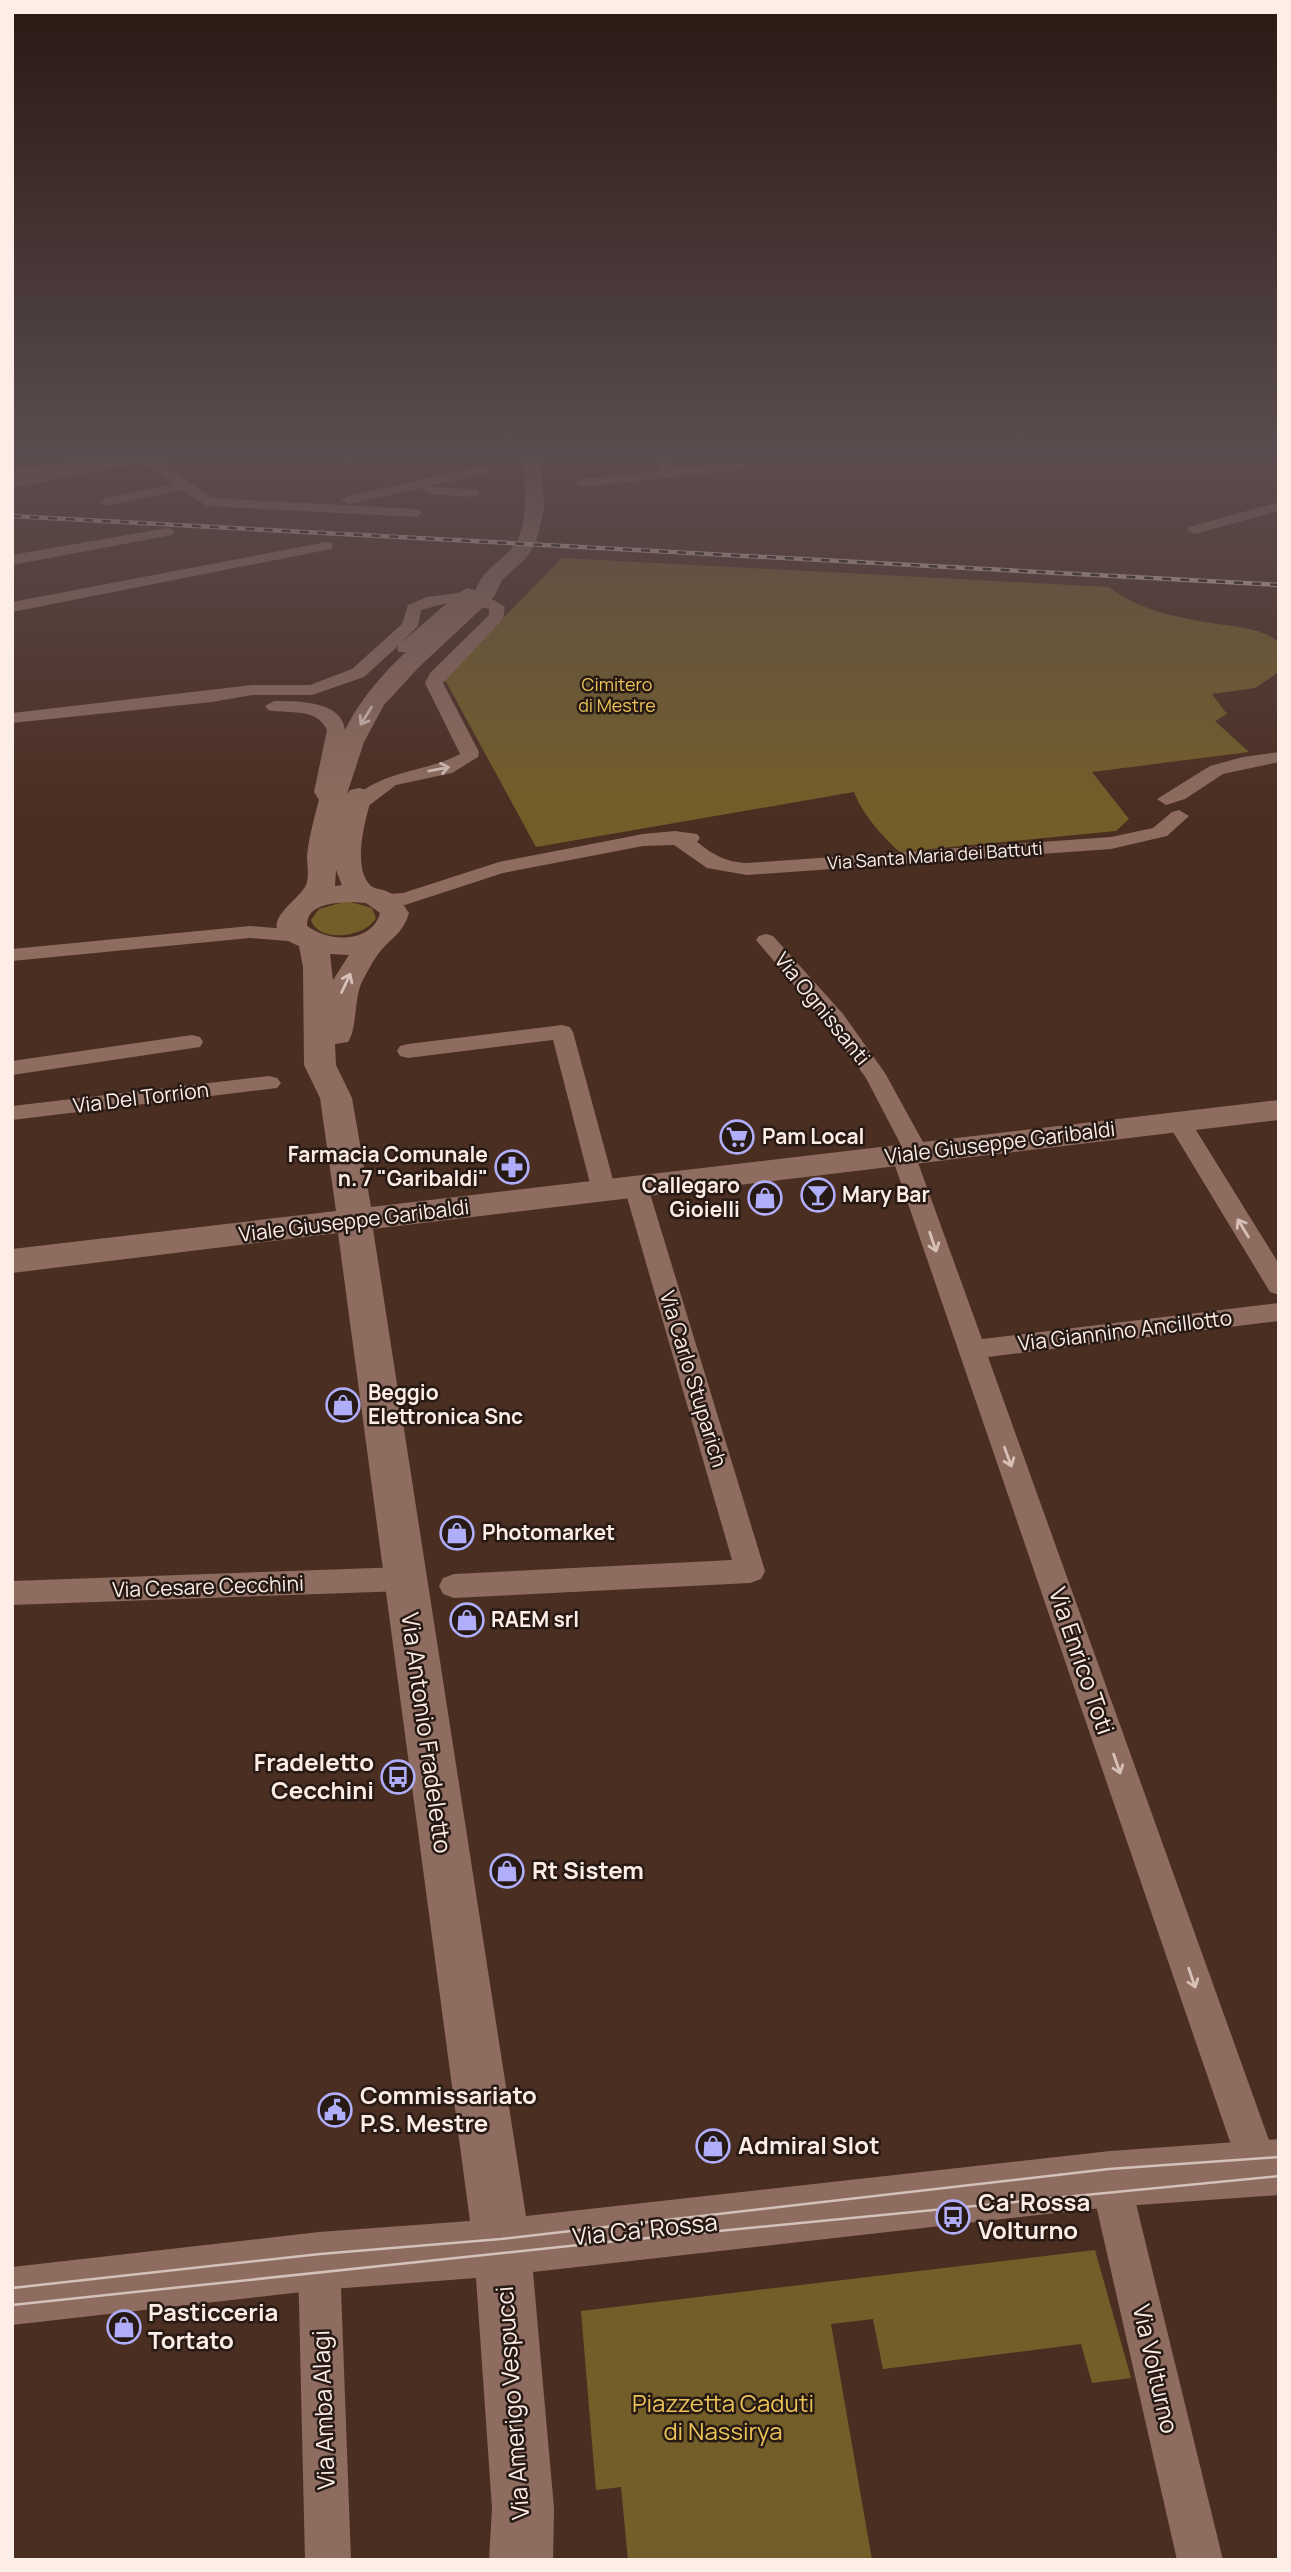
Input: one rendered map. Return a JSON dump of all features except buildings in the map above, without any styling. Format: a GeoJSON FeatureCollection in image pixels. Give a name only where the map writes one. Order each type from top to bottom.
{"type":"FeatureCollection","features":[{"type":"Feature","properties":{"kind":"main road"},"geometry":{"type":"LineString","coordinates":[[379,913],[349,873],[344,806],[350,745],[369,709],[396,677],[486,593],[489,581],[501,570]]}},
{"type":"Feature","properties":{"kind":"main road"},"geometry":{"type":"LineString","coordinates":[[514,583],[519,570]]}},
{"type":"Feature","properties":{"kind":"main road"},"geometry":{"type":"LineString","coordinates":[[336,1098],[320,1065],[318,967],[304,924],[324,881],[322,846],[369,766],[377,740],[400,697],[424,669],[445,631],[514,583],[526,570]]}},
{"type":"Feature","properties":{"kind":"main road"},"geometry":{"type":"LineString","coordinates":[[304,924],[337,893],[379,913]]}},
{"type":"Feature","properties":{"kind":"main road"},"geometry":{"type":"LineString","coordinates":[[304,924],[345,946],[379,913]]}},
{"type":"Feature","properties":{"kind":"main road"},"geometry":{"type":"LineString","coordinates":[[336,1098],[340,1063],[336,1014],[339,999],[379,913]]}},
{"type":"Feature","properties":{"kind":"main road","name":"Via Antonio Fradeletto"},"geometry":{"type":"LineString","coordinates":[[336,1098],[355,1219],[429,1583],[502,2246]]}},
{"type":"Feature","properties":{"kind":"main road","name":"Viale Giuseppe Garibaldi"},"geometry":{"type":"LineString","coordinates":[[12,1261],[1279,1111]]}},
{"type":"Feature","properties":{"kind":"main road","name":"Via Ca' Rossa"},"geometry":{"type":"LineString","coordinates":[[12,2296],[319,2261],[502,2246],[1110,2179],[1269,2167]]}},
{"type":"Feature","properties":{"kind":"main road","name":"Via Amerigo Vespucci"},"geometry":{"type":"LineString","coordinates":[[502,2246],[523,2508],[521,2560]]}},
{"type":"Feature","properties":{"kind":"street"},"geometry":{"type":"LineString","coordinates":[[12,607],[202,570]]}},
{"type":"Feature","properties":{"kind":"street"},"geometry":{"type":"LineString","coordinates":[[12,718],[252,690],[294,692],[330,686],[358,673],[410,626],[414,608],[421,603],[450,598],[496,607],[497,616],[441,671],[434,683],[470,752],[469,757],[455,766],[390,781],[344,806],[323,792],[336,730],[330,717],[321,712],[295,707],[237,703],[125,705]]}},
{"type":"Feature","properties":{"kind":"street"},"geometry":{"type":"LineString","coordinates":[[194,698],[286,699],[344,689],[445,631]]}},
{"type":"Feature","properties":{"kind":"street","name":"Via Santa Maria dei Battuti"},"geometry":{"type":"LineString","coordinates":[[379,913],[499,868],[643,840],[675,837],[690,845],[708,863],[726,870],[1124,841],[1160,832],[1210,773],[1279,757]]}},
{"type":"Feature","properties":{"kind":"street"},"geometry":{"type":"LineString","coordinates":[[1124,841],[1148,829],[1159,805],[1185,803]]}},
{"type":"Feature","properties":{"kind":"street"},"geometry":{"type":"LineString","coordinates":[[12,955],[250,932],[304,924]]}},
{"type":"Feature","properties":{"kind":"street","name":"Via Ognissanti"},"geometry":{"type":"LineString","coordinates":[[766,940],[835,1019],[877,1078],[910,1153]]}},
{"type":"Feature","properties":{"kind":"street","name":"Via Carlo Stuparich"},"geometry":{"type":"LineString","coordinates":[[408,1051],[562,1032],[620,1189],[750,1571]]}},
{"type":"Feature","properties":{"kind":"street"},"geometry":{"type":"LineString","coordinates":[[12,1068],[192,1042]]}},
{"type":"Feature","properties":{"kind":"street","name":"Via Del Torrion"},"geometry":{"type":"LineString","coordinates":[[12,1113],[269,1083]]}},
{"type":"Feature","properties":{"kind":"street"},"geometry":{"type":"LineString","coordinates":[[1179,1122],[1279,1286]]}},
{"type":"Feature","properties":{"kind":"street","name":"Via Enrico Toti"},"geometry":{"type":"LineString","coordinates":[[910,1153],[971,1350],[1269,2167]]}},
{"type":"Feature","properties":{"kind":"street","name":"Via Giannino Ancillotto"},"geometry":{"type":"LineString","coordinates":[[971,1350],[1279,1311]]}},
{"type":"Feature","properties":{"kind":"street","name":"Via Cesare Cecchini"},"geometry":{"type":"LineString","coordinates":[[12,1593],[429,1583],[750,1571]]}},
{"type":"Feature","properties":{"kind":"street","name":"Via Volturno"},"geometry":{"type":"LineString","coordinates":[[1110,2179],[1200,2560]]}},
{"type":"Feature","properties":{"kind":"street","name":"Via Amba Alagi"},"geometry":{"type":"LineString","coordinates":[[319,2261],[328,2560]]}},
{"type":"Feature","properties":{"kind":"green space","name":"Cimitero di Mestre"},"geometry":{"type":"Polygon","coordinates":[[[550,570],[789,570],[1109,587],[1144,607],[1185,618],[1247,628],[1264,633],[1279,642],[1279,672],[1255,688],[1212,694],[1227,714],[1215,721],[1249,752],[1092,772],[1129,819],[1116,831],[900,852],[874,825],[854,792],[536,847],[444,678],[550,570]]]}},
{"type":"Feature","properties":{"kind":"green space"},"geometry":{"type":"Polygon","coordinates":[[[347,901],[372,908],[376,918],[371,925],[343,935],[332,935],[316,928],[311,920],[319,909],[347,901]]]}},
{"type":"Feature","properties":{"kind":"green space","name":"Piazzetta Caduti di Nassirya"},"geometry":{"type":"Polygon","coordinates":[[[1095,2250],[1131,2378],[1092,2383],[1081,2344],[883,2369],[873,2319],[831,2324],[872,2560],[628,2560],[621,2487],[596,2490],[581,2311],[1095,2250]]]}},
{"type":"Feature","properties":{"kind":"tram line"},"geometry":{"type":"LineString","coordinates":[[12,2288],[320,2254],[501,2239],[1109,2169],[1279,2157]]}},
{"type":"Feature","properties":{"kind":"tram line"},"geometry":{"type":"LineString","coordinates":[[12,2305],[607,2242],[1279,2176]]}},
{"type":"Feature","properties":{"kind":"railway"},"geometry":{"type":"LineString","coordinates":[[1004,570],[1279,585]]}},
{"type":"Feature","properties":{"kind":"place","name":"Pam Local"},"geometry":{"type":"Point","coordinates":[737,1137]}},
{"type":"Feature","properties":{"kind":"place","name":"Farmacia Comunale n. 7 \"Garibaldi\""},"geometry":{"type":"Point","coordinates":[512,1167]}},
{"type":"Feature","properties":{"kind":"place","name":"Mary Bar"},"geometry":{"type":"Point","coordinates":[818,1195]}},
{"type":"Feature","properties":{"kind":"place","name":"Callegaro Gioielli"},"geometry":{"type":"Point","coordinates":[765,1198]}},
{"type":"Feature","properties":{"kind":"place","name":"Beggio Elettronica Snc"},"geometry":{"type":"Point","coordinates":[343,1405]}},
{"type":"Feature","properties":{"kind":"place","name":"Photomarket"},"geometry":{"type":"Point","coordinates":[457,1533]}},
{"type":"Feature","properties":{"kind":"place","name":"RAEM srl"},"geometry":{"type":"Point","coordinates":[467,1620]}},
{"type":"Feature","properties":{"kind":"place","name":"Fradeletto Cecchini"},"geometry":{"type":"Point","coordinates":[398,1777]}},
{"type":"Feature","properties":{"kind":"place","name":"Rt Sistem"},"geometry":{"type":"Point","coordinates":[507,1871]}},
{"type":"Feature","properties":{"kind":"place","name":"Commissariato P.S. Mestre"},"geometry":{"type":"Point","coordinates":[335,2110]}},
{"type":"Feature","properties":{"kind":"place","name":"Admiral Slot"},"geometry":{"type":"Point","coordinates":[713,2146]}},
{"type":"Feature","properties":{"kind":"place","name":"Ca' Rossa Volturno"},"geometry":{"type":"Point","coordinates":[953,2217]}},
{"type":"Feature","properties":{"kind":"place","name":"Pasticceria Tortato"},"geometry":{"type":"Point","coordinates":[124,2327]}}]}
